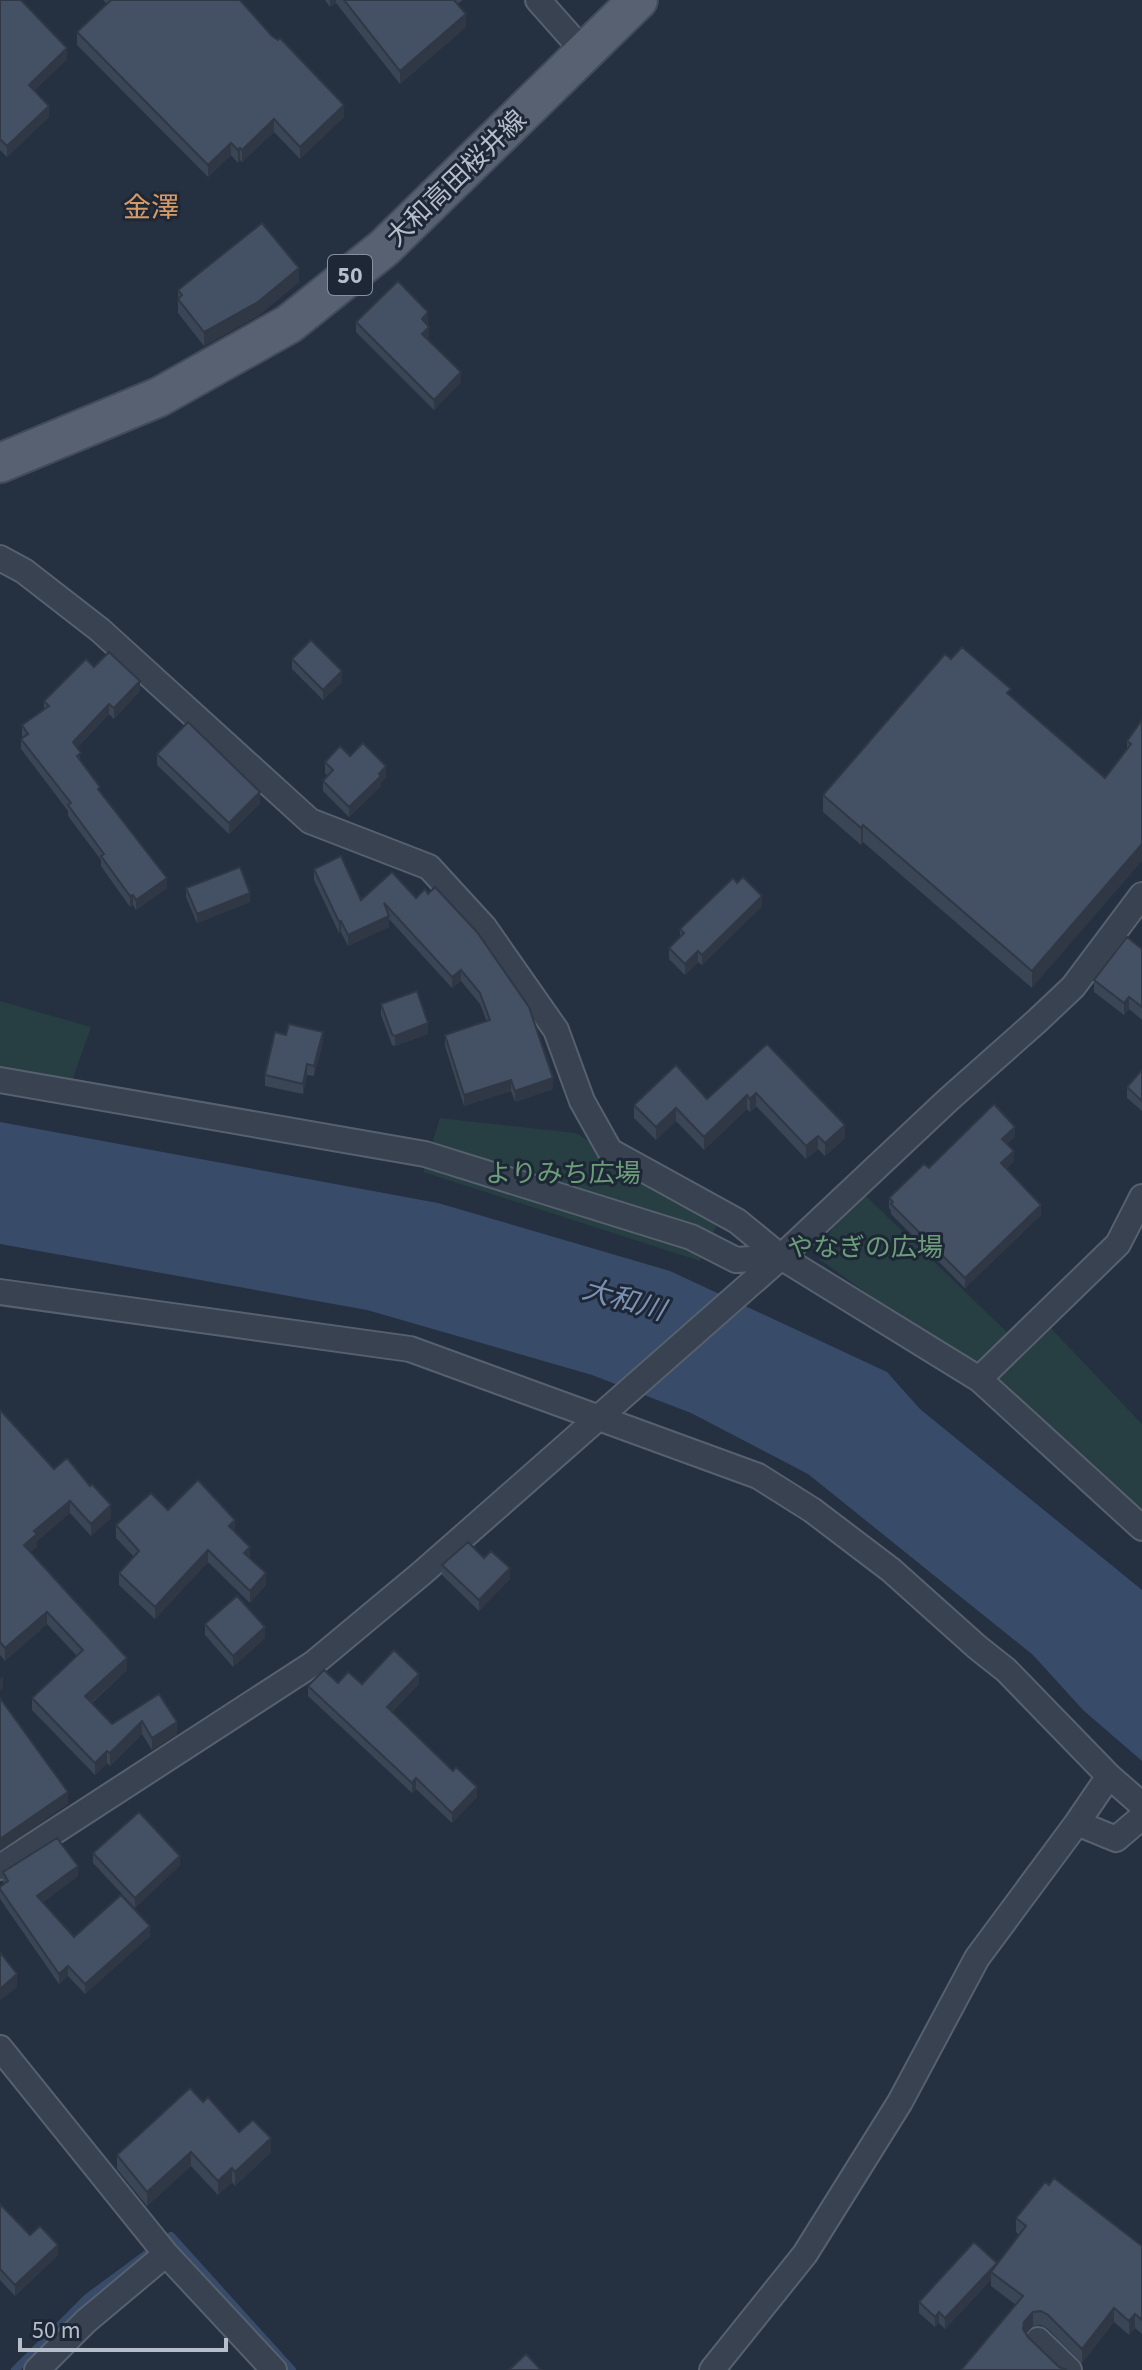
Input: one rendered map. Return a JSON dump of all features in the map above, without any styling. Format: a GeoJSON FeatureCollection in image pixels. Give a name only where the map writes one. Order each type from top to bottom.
{"type":"FeatureCollection","features":[{"type":"Feature","properties":{"kind":"main road","name":"大和高田桜井線"},"geometry":{"type":"LineString","coordinates":[[0,463],[159,397],[289,324],[384,248],[638,0]]}},
{"type":"Feature","properties":{"kind":"street"},"geometry":{"type":"LineString","coordinates":[[538,0],[585,53]]}},
{"type":"Feature","properties":{"kind":"street"},"geometry":{"type":"LineString","coordinates":[[0,558],[24,571],[100,630],[310,821],[429,867],[484,927],[556,1030],[582,1101],[610,1151],[737,1221],[781,1257],[979,1379],[1142,1528]]}},
{"type":"Feature","properties":{"kind":"street"},"geometry":{"type":"LineString","coordinates":[[0,1867],[314,1663],[422,1573],[781,1257],[1073,987],[1142,895]]}},
{"type":"Feature","properties":{"kind":"street"},"geometry":{"type":"LineString","coordinates":[[0,1080],[425,1154],[691,1237],[736,1260],[781,1257]]}},
{"type":"Feature","properties":{"kind":"street"},"geometry":{"type":"LineString","coordinates":[[979,1379],[1118,1244],[1142,1197]]}},
{"type":"Feature","properties":{"kind":"street"},"geometry":{"type":"LineString","coordinates":[[0,1292],[410,1349],[601,1413],[758,1476],[812,1510],[891,1570],[1006,1670],[1109,1776],[1142,1805]]}},
{"type":"Feature","properties":{"kind":"street"},"geometry":{"type":"LineString","coordinates":[[712,2370],[805,2254],[900,2102],[977,1958],[1109,1776]]}},
{"type":"Feature","properties":{"kind":"street"},"geometry":{"type":"LineString","coordinates":[[1077,1823],[1116,1839],[1142,1817]]}},
{"type":"Feature","properties":{"kind":"street"},"geometry":{"type":"LineString","coordinates":[[0,2048],[166,2254],[274,2370]]}},
{"type":"Feature","properties":{"kind":"street"},"geometry":{"type":"LineString","coordinates":[[37,2370],[86,2321],[166,2254]]}},
{"type":"Feature","properties":{"kind":"street"},"geometry":{"type":"LineString","coordinates":[[1038,2340],[1069,2370]]}},
{"type":"Feature","properties":{"kind":"green space"},"geometry":{"type":"Polygon","coordinates":[[[0,1001],[91,1027],[70,1087],[0,1075],[0,1001]]]}},
{"type":"Feature","properties":{"kind":"green space","name":"よりみち広場"},"geometry":{"type":"Polygon","coordinates":[[[440,1118],[576,1133],[716,1217],[717,1225],[700,1261],[423,1172],[440,1118]]]}},
{"type":"Feature","properties":{"kind":"green space","name":"やなぎの広場"},"geometry":{"type":"Polygon","coordinates":[[[865,1195],[1010,1335],[978,1373],[819,1259],[833,1226],[865,1195]]]}},
{"type":"Feature","properties":{"kind":"green space"},"geometry":{"type":"Polygon","coordinates":[[[1047,1324],[1142,1424],[1142,1519],[988,1377],[1047,1324]]]}},
{"type":"Feature","properties":{"kind":"water","name":"大和川"},"geometry":{"type":"Polygon","coordinates":[[[0,1122],[438,1203],[670,1271],[887,1372],[920,1409],[1142,1590],[1142,1761],[1083,1710],[1033,1655],[808,1474],[691,1413],[592,1375],[367,1310],[0,1244],[0,1122]]]}},
{"type":"Feature","properties":{"kind":"building"},"geometry":{"type":"Polygon","coordinates":[[[0,0],[21,0],[67,48],[29,85],[49,106],[7,146],[0,139],[0,0]]]}},
{"type":"Feature","properties":{"kind":"building"},"geometry":{"type":"Polygon","coordinates":[[[111,0],[240,0],[272,36],[278,40],[280,38],[344,105],[300,147],[274,119],[242,150],[231,143],[208,165],[77,32],[111,0]]]}},
{"type":"Feature","properties":{"kind":"building"},"geometry":{"type":"Polygon","coordinates":[[[344,0],[454,0],[466,14],[400,71],[344,0]]]}},
{"type":"Feature","properties":{"kind":"building"},"geometry":{"type":"Polygon","coordinates":[[[262,223],[299,268],[258,302],[204,332],[178,299],[182,295],[178,290],[262,223]]]}},
{"type":"Feature","properties":{"kind":"building"},"geometry":{"type":"Polygon","coordinates":[[[398,281],[428,312],[422,319],[429,327],[422,334],[461,372],[434,400],[356,322],[398,281]]]}},
{"type":"Feature","properties":{"kind":"building"},"geometry":{"type":"Polygon","coordinates":[[[311,640],[342,671],[323,690],[292,659],[311,640]]]}},
{"type":"Feature","properties":{"kind":"building"},"geometry":{"type":"Polygon","coordinates":[[[962,647],[1011,689],[1007,693],[1105,778],[1131,744],[1127,741],[1142,720],[1142,844],[1032,971],[863,825],[861,828],[823,795],[945,654],[951,659],[962,647]]]}},
{"type":"Feature","properties":{"kind":"building"},"geometry":{"type":"Polygon","coordinates":[[[109,652],[140,681],[114,708],[109,704],[73,742],[81,753],[77,756],[100,787],[98,789],[167,878],[136,900],[101,856],[104,854],[68,805],[71,803],[21,739],[28,734],[22,725],[49,706],[44,701],[86,659],[94,667],[109,652]]]}},
{"type":"Feature","properties":{"kind":"building"},"geometry":{"type":"Polygon","coordinates":[[[188,722],[260,792],[229,823],[157,754],[188,722]]]}},
{"type":"Feature","properties":{"kind":"building"},"geometry":{"type":"Polygon","coordinates":[[[363,743],[386,766],[379,774],[381,776],[349,807],[323,781],[333,770],[325,762],[340,746],[350,756],[363,743]]]}},
{"type":"Feature","properties":{"kind":"building"},"geometry":{"type":"Polygon","coordinates":[[[341,856],[361,900],[392,872],[416,898],[425,889],[428,894],[435,887],[477,932],[529,1007],[553,1078],[515,1091],[511,1080],[464,1095],[445,1035],[490,1020],[480,993],[461,970],[452,977],[384,903],[389,916],[348,935],[314,869],[341,856]]]}},
{"type":"Feature","properties":{"kind":"building"},"geometry":{"type":"Polygon","coordinates":[[[240,867],[250,893],[197,914],[186,888],[240,867]]]}},
{"type":"Feature","properties":{"kind":"building"},"geometry":{"type":"Polygon","coordinates":[[[743,877],[762,896],[702,955],[698,951],[685,964],[669,948],[684,933],[680,929],[733,878],[737,883],[743,877]]]}},
{"type":"Feature","properties":{"kind":"building"},"geometry":{"type":"Polygon","coordinates":[[[1127,937],[1142,949],[1142,1007],[1129,997],[1124,1003],[1094,980],[1127,937]]]}},
{"type":"Feature","properties":{"kind":"building"},"geometry":{"type":"Polygon","coordinates":[[[417,991],[428,1023],[395,1036],[381,1004],[417,991]]]}},
{"type":"Feature","properties":{"kind":"building"},"geometry":{"type":"Polygon","coordinates":[[[289,1024],[323,1032],[314,1066],[307,1064],[303,1084],[265,1075],[275,1032],[286,1035],[289,1024]]]}},
{"type":"Feature","properties":{"kind":"building"},"geometry":{"type":"Polygon","coordinates":[[[767,1044],[845,1125],[825,1143],[818,1136],[806,1146],[756,1093],[750,1099],[747,1095],[704,1137],[676,1108],[656,1127],[634,1105],[676,1065],[707,1099],[767,1044]]]}},
{"type":"Feature","properties":{"kind":"building"},"geometry":{"type":"Polygon","coordinates":[[[1142,1070],[1142,1101],[1127,1087],[1142,1070]]]}},
{"type":"Feature","properties":{"kind":"building"},"geometry":{"type":"Polygon","coordinates":[[[994,1104],[1015,1127],[1002,1139],[1014,1151],[1001,1163],[1041,1205],[965,1278],[891,1204],[893,1202],[889,1198],[924,1164],[929,1168],[994,1104]]]}},
{"type":"Feature","properties":{"kind":"building"},"geometry":{"type":"Polygon","coordinates":[[[1,1411],[54,1469],[67,1458],[111,1505],[91,1524],[70,1501],[34,1531],[37,1534],[24,1545],[127,1658],[85,1696],[112,1724],[159,1694],[177,1722],[152,1738],[142,1721],[110,1753],[107,1751],[95,1763],[32,1698],[83,1650],[47,1612],[5,1648],[0,1642],[1,1411]]]}},
{"type":"Feature","properties":{"kind":"building"},"geometry":{"type":"Polygon","coordinates":[[[198,1480],[235,1520],[229,1526],[250,1547],[244,1553],[266,1573],[250,1591],[208,1550],[155,1607],[119,1573],[139,1551],[116,1525],[151,1493],[168,1510],[198,1480]]]}},
{"type":"Feature","properties":{"kind":"building"},"geometry":{"type":"Polygon","coordinates":[[[468,1542],[484,1558],[491,1551],[510,1568],[479,1600],[442,1565],[468,1542]]]}},
{"type":"Feature","properties":{"kind":"building"},"geometry":{"type":"Polygon","coordinates":[[[237,1596],[265,1627],[233,1656],[205,1624],[237,1596]]]}},
{"type":"Feature","properties":{"kind":"building"},"geometry":{"type":"Polygon","coordinates":[[[394,1650],[419,1674],[387,1707],[453,1771],[456,1767],[477,1787],[452,1813],[416,1778],[412,1783],[308,1686],[324,1670],[338,1683],[348,1672],[362,1684],[394,1650]]]}},
{"type":"Feature","properties":{"kind":"building"},"geometry":{"type":"Polygon","coordinates":[[[0,1698],[68,1792],[0,1839],[0,1698]]]}},
{"type":"Feature","properties":{"kind":"building"},"geometry":{"type":"Polygon","coordinates":[[[139,1812],[180,1856],[135,1898],[93,1853],[139,1812]]]}},
{"type":"Feature","properties":{"kind":"building"},"geometry":{"type":"Polygon","coordinates":[[[57,1838],[78,1866],[37,1896],[74,1937],[121,1895],[150,1926],[85,1984],[68,1966],[59,1974],[0,1889],[8,1881],[3,1872],[57,1838]]]}},
{"type":"Feature","properties":{"kind":"building"},"geometry":{"type":"Polygon","coordinates":[[[0,1952],[17,1974],[0,1989],[0,1952]]]}},
{"type":"Feature","properties":{"kind":"building"},"geometry":{"type":"Polygon","coordinates":[[[190,2088],[203,2102],[208,2097],[239,2132],[253,2120],[271,2138],[235,2172],[232,2168],[218,2181],[191,2152],[147,2192],[117,2155],[190,2088]]]}},
{"type":"Feature","properties":{"kind":"building"},"geometry":{"type":"Polygon","coordinates":[[[1054,2178],[1142,2246],[1142,2320],[1135,2314],[1129,2321],[1114,2308],[1082,2349],[1048,2315],[1041,2311],[1033,2312],[1024,2322],[1023,2329],[1059,2367],[1067,2370],[961,2370],[1023,2296],[991,2272],[1026,2226],[1016,2218],[1045,2182],[1049,2185],[1054,2178]]]}},
{"type":"Feature","properties":{"kind":"building"},"geometry":{"type":"Polygon","coordinates":[[[0,2204],[30,2235],[40,2226],[58,2245],[15,2285],[0,2269],[0,2204]]]}},
{"type":"Feature","properties":{"kind":"building"},"geometry":{"type":"Polygon","coordinates":[[[974,2242],[997,2263],[945,2318],[939,2312],[935,2317],[919,2302],[974,2242]]]}},
{"type":"Feature","properties":{"kind":"building"},"geometry":{"type":"Polygon","coordinates":[[[526,2354],[541,2370],[509,2370],[526,2354]]]}},
{"type":"Feature","properties":{"kind":"waterway"},"geometry":{"type":"LineString","coordinates":[[15,2370],[87,2298],[171,2236],[292,2370]]}},
{"type":"Feature","properties":{"kind":"district","name":"金澤"},"geometry":{"type":"Point","coordinates":[151,207]}}]}
